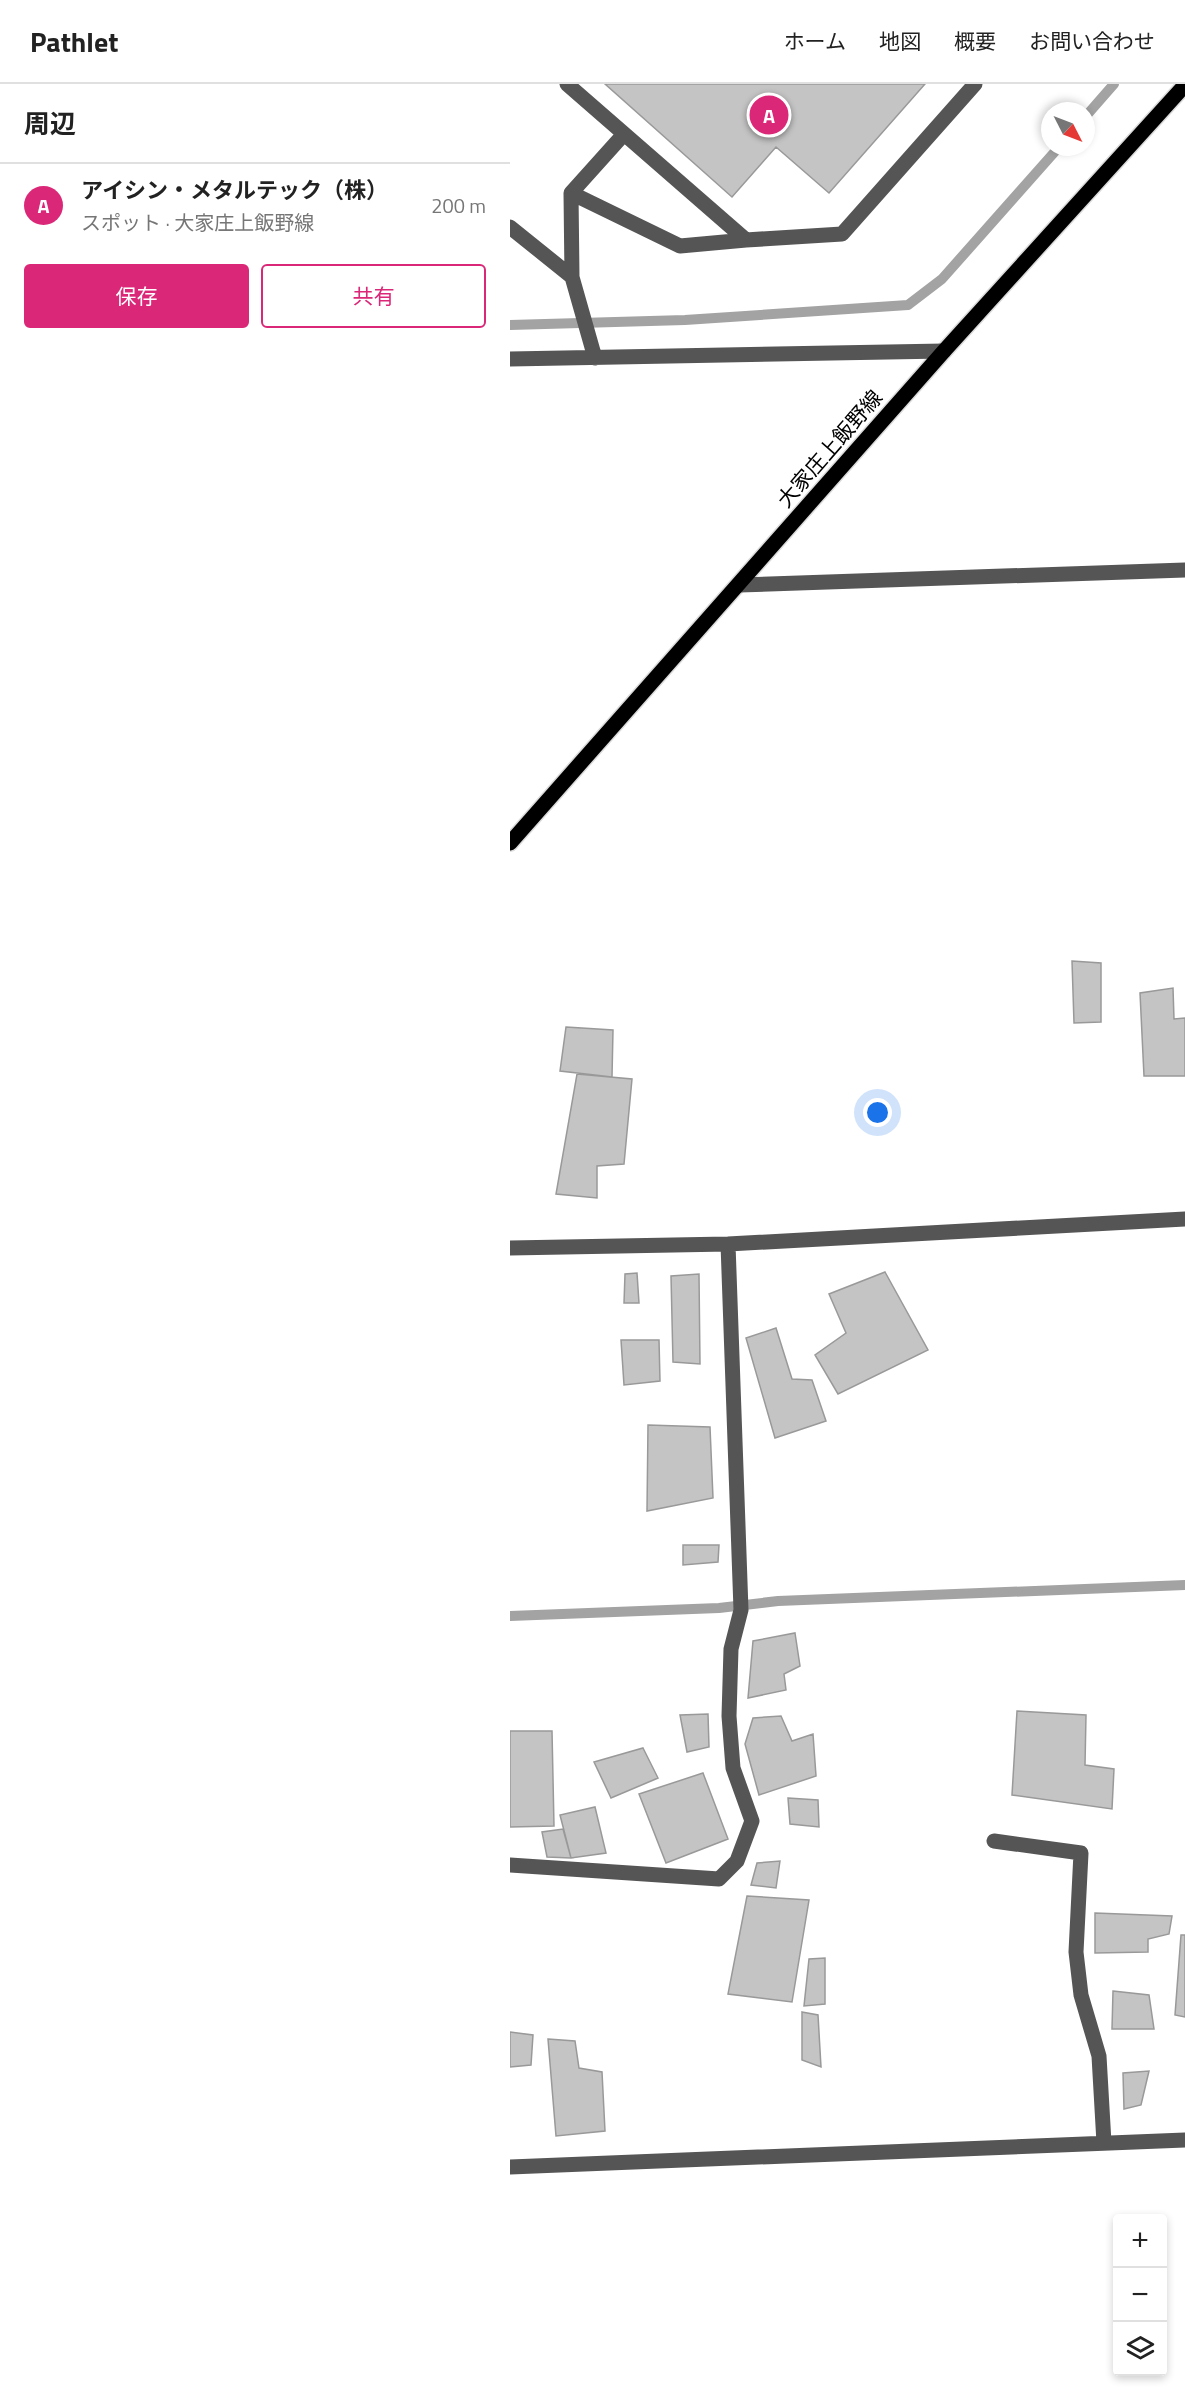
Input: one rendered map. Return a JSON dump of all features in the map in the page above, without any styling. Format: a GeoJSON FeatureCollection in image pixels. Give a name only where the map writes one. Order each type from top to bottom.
{"type":"FeatureCollection","features":[{"type":"Feature","properties":{"kind":"main road","name":"大家庄上飯野線"},"geometry":{"type":"LineString","coordinates":[[510,843],[944,351],[1185,85]]}},
{"type":"Feature","properties":{"kind":"street"},"geometry":{"type":"LineString","coordinates":[[567,84],[746,240]]}},
{"type":"Feature","properties":{"kind":"street"},"geometry":{"type":"LineString","coordinates":[[571,193],[680,246],[842,234],[975,84]]}},
{"type":"Feature","properties":{"kind":"street"},"geometry":{"type":"LineString","coordinates":[[595,358],[572,277],[571,193],[624,134]]}},
{"type":"Feature","properties":{"kind":"street"},"geometry":{"type":"LineString","coordinates":[[510,228],[572,277]]}},
{"type":"Feature","properties":{"kind":"street"},"geometry":{"type":"LineString","coordinates":[[510,359],[944,351]]}},
{"type":"Feature","properties":{"kind":"street"},"geometry":{"type":"LineString","coordinates":[[739,585],[1185,570]]}},
{"type":"Feature","properties":{"kind":"street"},"geometry":{"type":"LineString","coordinates":[[510,1248],[728,1244],[1185,1219]]}},
{"type":"Feature","properties":{"kind":"street"},"geometry":{"type":"LineString","coordinates":[[510,1866],[719,1879],[737,1862],[752,1821],[733,1768],[729,1716],[730,1649],[741,1610],[728,1244]]}},
{"type":"Feature","properties":{"kind":"street"},"geometry":{"type":"LineString","coordinates":[[994,1841],[1081,1853],[1076,1952],[1081,1995],[1099,2056],[1104,2143]]}},
{"type":"Feature","properties":{"kind":"street"},"geometry":{"type":"LineString","coordinates":[[510,2167],[1185,2140]]}},
{"type":"Feature","properties":{"kind":"building"},"geometry":{"type":"Polygon","coordinates":[[[605,84],[925,84],[829,193],[776,147],[732,197],[605,84]]]}},
{"type":"Feature","properties":{"kind":"building"},"geometry":{"type":"Polygon","coordinates":[[[1072,961],[1101,963],[1101,1022],[1074,1023],[1072,961]]]}},
{"type":"Feature","properties":{"kind":"building"},"geometry":{"type":"Polygon","coordinates":[[[1173,988],[1174,1019],[1185,1018],[1185,1076],[1144,1076],[1140,993],[1173,988]]]}},
{"type":"Feature","properties":{"kind":"building"},"geometry":{"type":"Polygon","coordinates":[[[566,1027],[613,1030],[612,1077],[560,1071],[566,1027]]]}},
{"type":"Feature","properties":{"kind":"building"},"geometry":{"type":"Polygon","coordinates":[[[577,1074],[632,1079],[624,1164],[597,1166],[597,1198],[556,1194],[577,1074]]]}},
{"type":"Feature","properties":{"kind":"building"},"geometry":{"type":"Polygon","coordinates":[[[885,1272],[928,1350],[838,1394],[815,1355],[846,1333],[829,1294],[885,1272]]]}},
{"type":"Feature","properties":{"kind":"building"},"geometry":{"type":"Polygon","coordinates":[[[637,1273],[639,1303],[624,1303],[625,1274],[637,1273]]]}},
{"type":"Feature","properties":{"kind":"building"},"geometry":{"type":"Polygon","coordinates":[[[699,1274],[700,1364],[673,1362],[671,1276],[699,1274]]]}},
{"type":"Feature","properties":{"kind":"building"},"geometry":{"type":"Polygon","coordinates":[[[776,1328],[792,1379],[812,1380],[826,1421],[775,1438],[746,1338],[776,1328]]]}},
{"type":"Feature","properties":{"kind":"building"},"geometry":{"type":"Polygon","coordinates":[[[621,1340],[659,1340],[660,1381],[624,1385],[621,1340]]]}},
{"type":"Feature","properties":{"kind":"building"},"geometry":{"type":"Polygon","coordinates":[[[648,1425],[710,1427],[713,1498],[647,1511],[648,1425]]]}},
{"type":"Feature","properties":{"kind":"building"},"geometry":{"type":"Polygon","coordinates":[[[683,1545],[719,1545],[718,1562],[683,1565],[683,1545]]]}},
{"type":"Feature","properties":{"kind":"building"},"geometry":{"type":"Polygon","coordinates":[[[795,1633],[800,1666],[784,1674],[786,1690],[748,1698],[753,1641],[795,1633]]]}},
{"type":"Feature","properties":{"kind":"building"},"geometry":{"type":"Polygon","coordinates":[[[1017,1711],[1086,1715],[1085,1765],[1114,1769],[1112,1809],[1012,1795],[1017,1711]]]}},
{"type":"Feature","properties":{"kind":"building"},"geometry":{"type":"Polygon","coordinates":[[[708,1714],[709,1747],[687,1752],[680,1715],[708,1714]]]}},
{"type":"Feature","properties":{"kind":"building"},"geometry":{"type":"Polygon","coordinates":[[[781,1716],[792,1741],[813,1734],[816,1776],[759,1795],[745,1744],[753,1718],[781,1716]]]}},
{"type":"Feature","properties":{"kind":"building"},"geometry":{"type":"Polygon","coordinates":[[[510,1731],[552,1731],[554,1826],[510,1827],[510,1731]]]}},
{"type":"Feature","properties":{"kind":"building"},"geometry":{"type":"Polygon","coordinates":[[[643,1748],[658,1778],[611,1798],[594,1762],[643,1748]]]}},
{"type":"Feature","properties":{"kind":"building"},"geometry":{"type":"Polygon","coordinates":[[[703,1773],[728,1839],[666,1863],[639,1794],[703,1773]]]}},
{"type":"Feature","properties":{"kind":"building"},"geometry":{"type":"Polygon","coordinates":[[[788,1798],[818,1800],[819,1827],[790,1824],[788,1798]]]}},
{"type":"Feature","properties":{"kind":"building"},"geometry":{"type":"Polygon","coordinates":[[[595,1807],[606,1853],[571,1858],[560,1815],[595,1807]]]}},
{"type":"Feature","properties":{"kind":"building"},"geometry":{"type":"Polygon","coordinates":[[[563,1829],[571,1858],[547,1857],[542,1832],[563,1829]]]}},
{"type":"Feature","properties":{"kind":"building"},"geometry":{"type":"Polygon","coordinates":[[[780,1861],[776,1888],[751,1885],[757,1863],[780,1861]]]}},
{"type":"Feature","properties":{"kind":"building"},"geometry":{"type":"Polygon","coordinates":[[[747,1896],[809,1900],[792,2002],[728,1994],[747,1896]]]}},
{"type":"Feature","properties":{"kind":"building"},"geometry":{"type":"Polygon","coordinates":[[[1095,1913],[1172,1916],[1169,1934],[1148,1939],[1148,1952],[1095,1953],[1095,1913]]]}},
{"type":"Feature","properties":{"kind":"building"},"geometry":{"type":"Polygon","coordinates":[[[1181,1935],[1185,1935],[1185,2017],[1175,2015],[1181,1935]]]}},
{"type":"Feature","properties":{"kind":"building"},"geometry":{"type":"Polygon","coordinates":[[[825,1958],[825,2004],[804,2006],[809,1959],[825,1958]]]}},
{"type":"Feature","properties":{"kind":"building"},"geometry":{"type":"Polygon","coordinates":[[[1113,1991],[1149,1995],[1154,2029],[1112,2029],[1113,1991]]]}},
{"type":"Feature","properties":{"kind":"building"},"geometry":{"type":"Polygon","coordinates":[[[802,2012],[818,2015],[821,2067],[802,2060],[802,2012]]]}},
{"type":"Feature","properties":{"kind":"building"},"geometry":{"type":"Polygon","coordinates":[[[510,2032],[533,2035],[531,2065],[510,2067],[510,2032]]]}},
{"type":"Feature","properties":{"kind":"building"},"geometry":{"type":"Polygon","coordinates":[[[548,2039],[575,2041],[579,2068],[602,2072],[605,2131],[556,2136],[548,2039]]]}},
{"type":"Feature","properties":{"kind":"building"},"geometry":{"type":"Polygon","coordinates":[[[1149,2071],[1141,2105],[1124,2109],[1123,2073],[1149,2071]]]}},
{"type":"Feature","properties":{"kind":"waterway"},"geometry":{"type":"LineString","coordinates":[[1095,106],[1114,84]]}},
{"type":"Feature","properties":{"kind":"waterway"},"geometry":{"type":"LineString","coordinates":[[510,325],[685,320],[908,305],[942,279],[1051,156]]}},
{"type":"Feature","properties":{"kind":"waterway"},"geometry":{"type":"LineString","coordinates":[[510,1616],[719,1608],[778,1601],[1185,1585]]}},
{"type":"Feature","properties":{"kind":"place","name":"アイシン・メタルテック（株）"},"geometry":{"type":"Point","coordinates":[769,115]}}]}
